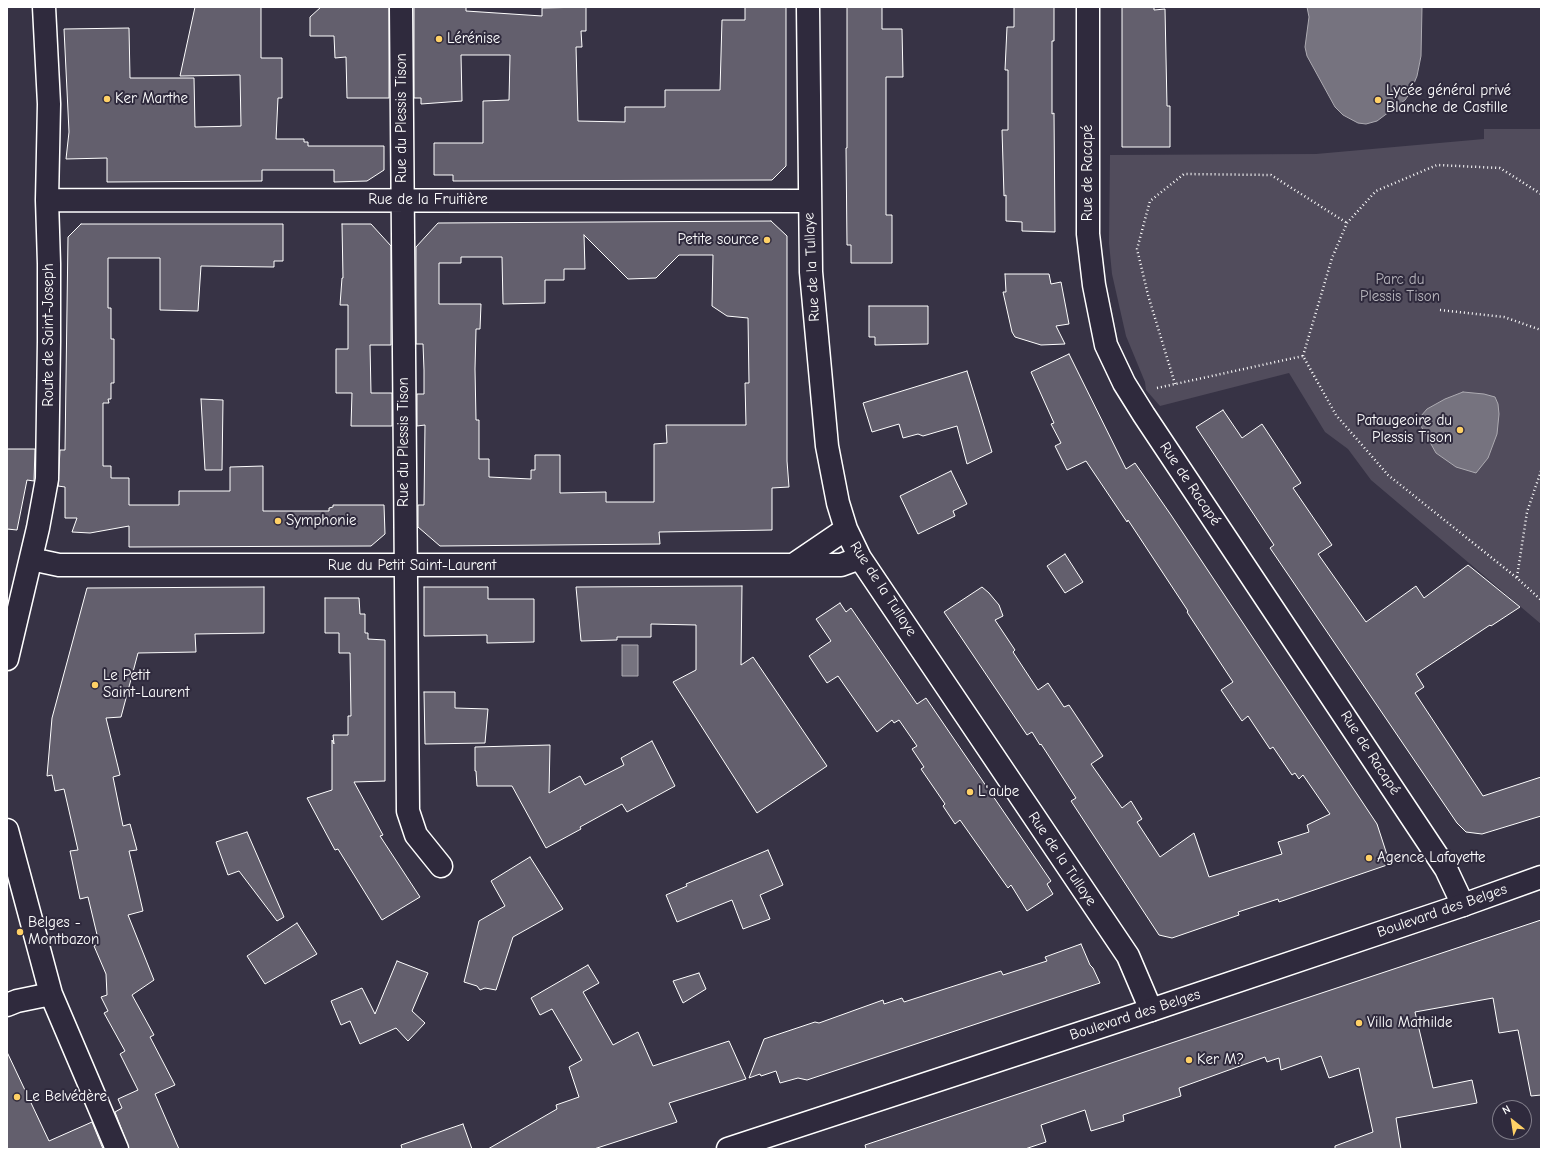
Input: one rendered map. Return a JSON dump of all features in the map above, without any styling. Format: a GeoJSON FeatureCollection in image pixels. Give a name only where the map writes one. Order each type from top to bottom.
{"type":"FeatureCollection","features":[{"type":"Feature","properties":{"kind":"street","name":"Route de Saint-Joseph"},"geometry":{"type":"LineString","coordinates":[[7,660],[14,593],[31,559],[47,479],[49,264],[47,200],[49,104],[44,7]]}},
{"type":"Feature","properties":{"kind":"street","name":"Rue du Plessis Tison"},"geometry":{"type":"LineString","coordinates":[[401,7],[408,811],[416,835],[441,866]]}},
{"type":"Feature","properties":{"kind":"street","name":"Rue de la Tullaye"},"geometry":{"type":"LineString","coordinates":[[808,7],[810,272],[827,446],[838,503],[846,529],[860,558],[1128,956],[1151,1010]]}},
{"type":"Feature","properties":{"kind":"street","name":"Rue de Racapé"},"geometry":{"type":"LineString","coordinates":[[1088,7],[1088,234],[1094,285],[1106,345],[1132,395],[1446,869],[1463,905]]}},
{"type":"Feature","properties":{"kind":"street","name":"Rue de la Fruitière"},"geometry":{"type":"LineString","coordinates":[[47,200],[809,201]]}},
{"type":"Feature","properties":{"kind":"street"},"geometry":{"type":"LineString","coordinates":[[793,565],[846,529]]}},
{"type":"Feature","properties":{"kind":"street","name":"Rue du Petit Saint-Laurent"},"geometry":{"type":"LineString","coordinates":[[31,559],[59,565],[405,566],[841,565],[860,558]]}},
{"type":"Feature","properties":{"kind":"street"},"geometry":{"type":"LineString","coordinates":[[7,830],[51,994],[117,1149]]}},
{"type":"Feature","properties":{"kind":"street","name":"Boulevard des Belges"},"geometry":{"type":"LineString","coordinates":[[728,1149],[1151,1010],[1463,905],[1541,877]]}},
{"type":"Feature","properties":{"kind":"street"},"geometry":{"type":"LineString","coordinates":[[7,1005],[17,1001],[51,994]]}},
{"type":"Feature","properties":{"kind":"path"},"geometry":{"type":"LineString","coordinates":[[1541,194],[1500,168],[1437,165],[1376,191],[1347,223],[1332,258],[1302,356],[1336,415],[1388,475],[1517,578],[1541,600]]}},
{"type":"Feature","properties":{"kind":"path"},"geometry":{"type":"LineString","coordinates":[[1175,384],[1148,295],[1137,249],[1150,202],[1184,174],[1271,175],[1347,223]]}},
{"type":"Feature","properties":{"kind":"path"},"geometry":{"type":"LineString","coordinates":[[1440,310],[1504,317],[1541,330]]}},
{"type":"Feature","properties":{"kind":"path"},"geometry":{"type":"LineString","coordinates":[[1132,395],[1146,390],[1302,356]]}},
{"type":"Feature","properties":{"kind":"path"},"geometry":{"type":"LineString","coordinates":[[1517,578],[1527,512],[1541,470]]}},
{"type":"Feature","properties":{"kind":"green space","name":"Parc du Plessis Tison"},"geometry":{"type":"Polygon","coordinates":[[[1484,129],[1541,129],[1541,624],[1371,480],[1348,449],[1325,432],[1289,373],[1160,406],[1146,390],[1145,382],[1126,336],[1112,274],[1109,243],[1110,155],[1316,154],[1484,139],[1484,129]]]}},
{"type":"Feature","properties":{"kind":"shaded area"},"geometry":{"type":"Polygon","coordinates":[[[1307,7],[1422,7],[1421,56],[1417,76],[1410,93],[1405,100],[1377,121],[1366,124],[1358,123],[1343,115],[1335,107],[1307,56],[1305,47],[1309,17],[1307,7]]]}},
{"type":"Feature","properties":{"kind":"shaded area","name":"Pataugeoire du Plessis Tison"},"geometry":{"type":"Polygon","coordinates":[[[1463,392],[1484,394],[1495,397],[1498,404],[1499,414],[1497,434],[1488,458],[1476,473],[1456,467],[1436,453],[1421,426],[1421,416],[1427,409],[1445,399],[1463,392]]]}},
{"type":"Feature","properties":{"kind":"shaded area"},"geometry":{"type":"Polygon","coordinates":[[[622,645],[638,645],[638,676],[622,676],[622,645]]]}},
{"type":"Feature","properties":{"kind":"building"},"geometry":{"type":"Polygon","coordinates":[[[195,7],[261,7],[261,58],[282,58],[282,98],[278,98],[276,139],[304,139],[304,142],[308,142],[308,146],[384,146],[384,170],[367,181],[334,182],[334,170],[262,170],[262,181],[107,182],[107,158],[66,159],[69,132],[64,29],[129,28],[130,78],[194,78],[195,127],[241,126],[240,75],[180,76],[195,7]]]}},
{"type":"Feature","properties":{"kind":"building"},"geometry":{"type":"Polygon","coordinates":[[[321,7],[389,7],[389,98],[347,98],[346,57],[335,58],[334,36],[310,36],[310,17],[321,7]]]}},
{"type":"Feature","properties":{"kind":"building"},"geometry":{"type":"Polygon","coordinates":[[[414,7],[466,7],[466,11],[542,16],[542,8],[586,7],[586,31],[581,31],[582,47],[576,47],[578,121],[625,122],[625,107],[665,107],[665,90],[720,90],[722,20],[745,20],[745,7],[786,7],[786,166],[772,180],[453,181],[453,175],[434,175],[434,143],[483,143],[483,101],[509,100],[510,55],[461,55],[462,101],[421,104],[421,98],[414,98],[414,7]]]}},
{"type":"Feature","properties":{"kind":"building"},"geometry":{"type":"Polygon","coordinates":[[[847,7],[882,7],[882,29],[902,29],[903,77],[886,77],[886,215],[892,215],[892,263],[851,263],[851,245],[847,245],[847,7]]]}},
{"type":"Feature","properties":{"kind":"building"},"geometry":{"type":"Polygon","coordinates":[[[1014,7],[1054,7],[1054,41],[1052,41],[1052,114],[1054,113],[1055,232],[1022,231],[1022,222],[1006,221],[1002,130],[1008,130],[1008,70],[1005,70],[1007,27],[1014,27],[1014,7]]]}},
{"type":"Feature","properties":{"kind":"building"},"geometry":{"type":"Polygon","coordinates":[[[1122,7],[1154,7],[1154,10],[1165,9],[1167,106],[1170,106],[1170,147],[1122,147],[1122,7]]]}},
{"type":"Feature","properties":{"kind":"building"},"geometry":{"type":"Polygon","coordinates":[[[771,221],[787,236],[787,461],[789,487],[772,488],[772,530],[659,532],[660,544],[440,546],[418,527],[418,505],[424,505],[425,425],[417,426],[417,394],[424,394],[424,370],[423,344],[416,344],[416,247],[438,223],[771,221]],[[584,235],[585,269],[564,269],[564,280],[545,280],[545,303],[503,304],[502,257],[461,257],[461,263],[439,263],[439,304],[481,304],[480,329],[476,329],[476,420],[479,420],[479,459],[489,459],[489,477],[531,479],[531,470],[535,470],[535,455],[560,455],[560,493],[606,492],[606,502],[654,502],[654,444],[667,443],[666,425],[746,425],[745,383],[749,383],[748,318],[727,316],[712,306],[713,255],[679,255],[656,278],[628,279],[584,235]]]}},
{"type":"Feature","properties":{"kind":"building"},"geometry":{"type":"Polygon","coordinates":[[[81,224],[283,224],[283,261],[274,261],[274,267],[201,266],[198,311],[160,310],[160,258],[108,258],[108,308],[111,308],[111,339],[114,339],[114,383],[111,383],[111,399],[108,399],[109,403],[103,403],[103,466],[111,466],[111,478],[129,478],[129,505],[179,505],[179,491],[230,491],[230,467],[263,466],[263,511],[329,511],[329,508],[333,507],[333,505],[384,505],[385,534],[371,546],[129,547],[129,526],[90,533],[72,532],[77,518],[65,518],[65,487],[58,486],[60,450],[65,450],[68,237],[81,224]]]}},
{"type":"Feature","properties":{"kind":"building"},"geometry":{"type":"Polygon","coordinates":[[[342,224],[371,224],[391,246],[391,345],[370,345],[371,393],[392,393],[392,426],[351,426],[352,393],[336,393],[336,349],[348,349],[348,305],[340,305],[343,278],[342,224]]]}},
{"type":"Feature","properties":{"kind":"building"},"geometry":{"type":"Polygon","coordinates":[[[1005,274],[1049,274],[1051,284],[1061,282],[1069,324],[1056,326],[1065,344],[1041,345],[1015,337],[1012,332],[1003,292],[1006,292],[1005,274]]]}},
{"type":"Feature","properties":{"kind":"building"},"geometry":{"type":"Polygon","coordinates":[[[869,306],[928,306],[928,344],[875,345],[875,337],[869,337],[869,306]]]}},
{"type":"Feature","properties":{"kind":"building"},"geometry":{"type":"Polygon","coordinates":[[[1069,354],[1126,469],[1135,463],[1171,515],[1377,824],[1390,864],[1279,902],[1278,899],[1238,912],[1239,915],[1172,938],[1159,935],[1071,801],[1076,798],[1041,744],[1040,745],[1032,732],[1027,735],[944,612],[982,587],[989,593],[999,605],[1003,616],[995,620],[1015,650],[1013,652],[1038,690],[1048,683],[1064,707],[1069,705],[1103,756],[1091,764],[1122,808],[1131,801],[1142,819],[1137,822],[1160,857],[1194,833],[1209,877],[1282,854],[1278,842],[1309,832],[1307,825],[1330,814],[1303,775],[1299,779],[1295,773],[1292,775],[1273,747],[1270,749],[1248,716],[1242,721],[1221,690],[1233,682],[1128,520],[1127,522],[1086,461],[1067,470],[1055,446],[1061,443],[1051,424],[1054,423],[1031,372],[1069,354]]]}},
{"type":"Feature","properties":{"kind":"building"},"geometry":{"type":"Polygon","coordinates":[[[967,371],[992,452],[967,464],[957,426],[923,436],[918,434],[903,438],[899,424],[872,432],[863,403],[967,371]]]}},
{"type":"Feature","properties":{"kind":"building"},"geometry":{"type":"Polygon","coordinates":[[[201,399],[223,400],[222,470],[205,470],[201,399]]]}},
{"type":"Feature","properties":{"kind":"building"},"geometry":{"type":"Polygon","coordinates":[[[1223,410],[1242,438],[1262,424],[1301,483],[1293,488],[1332,545],[1318,554],[1366,622],[1416,586],[1424,598],[1468,565],[1520,607],[1416,674],[1424,687],[1415,693],[1483,796],[1541,777],[1541,816],[1482,834],[1466,832],[1457,823],[1270,548],[1274,545],[1196,427],[1223,410]]]}},
{"type":"Feature","properties":{"kind":"building"},"geometry":{"type":"Polygon","coordinates":[[[7,449],[35,449],[34,481],[27,480],[17,530],[7,529],[7,449]]]}},
{"type":"Feature","properties":{"kind":"building"},"geometry":{"type":"Polygon","coordinates":[[[951,471],[967,504],[953,511],[955,516],[918,534],[900,496],[951,471]]]}},
{"type":"Feature","properties":{"kind":"building"},"geometry":{"type":"Polygon","coordinates":[[[1065,554],[1083,582],[1065,593],[1047,566],[1065,554]]]}},
{"type":"Feature","properties":{"kind":"building"},"geometry":{"type":"Polygon","coordinates":[[[742,586],[741,665],[753,657],[827,766],[757,813],[673,682],[696,670],[696,625],[651,624],[651,637],[617,637],[617,640],[581,641],[576,587],[742,586]]]}},
{"type":"Feature","properties":{"kind":"building"},"geometry":{"type":"Polygon","coordinates":[[[264,587],[264,633],[195,634],[196,652],[138,653],[121,717],[106,718],[120,775],[113,777],[123,826],[130,824],[137,850],[129,851],[143,911],[128,915],[154,980],[132,995],[154,1035],[150,1037],[175,1085],[155,1094],[179,1149],[129,1149],[115,1112],[122,1108],[118,1099],[138,1090],[120,1054],[125,1051],[104,1013],[108,1011],[101,997],[107,995],[106,974],[94,946],[99,943],[88,897],[80,899],[70,851],[78,850],[64,789],[55,791],[52,775],[47,776],[52,718],[87,588],[264,587]]]}},
{"type":"Feature","properties":{"kind":"building"},"geometry":{"type":"Polygon","coordinates":[[[424,587],[488,587],[488,599],[534,599],[534,642],[487,643],[487,635],[424,636],[424,587]]]}},
{"type":"Feature","properties":{"kind":"building"},"geometry":{"type":"Polygon","coordinates":[[[325,598],[359,598],[360,614],[365,614],[365,633],[368,633],[368,639],[385,640],[385,781],[354,782],[383,835],[380,836],[420,897],[382,920],[338,849],[335,850],[307,798],[332,790],[333,735],[348,735],[348,716],[351,716],[350,653],[339,653],[339,633],[325,633],[325,598]]]}},
{"type":"Feature","properties":{"kind":"building"},"geometry":{"type":"Polygon","coordinates":[[[840,603],[846,612],[851,608],[917,704],[926,698],[1051,881],[1047,884],[1053,894],[1027,911],[1011,885],[1008,888],[960,820],[955,824],[943,806],[945,804],[921,769],[924,767],[912,749],[917,746],[899,720],[894,723],[892,720],[877,732],[838,676],[827,683],[809,656],[831,641],[816,619],[840,603]]]}},
{"type":"Feature","properties":{"kind":"building"},"geometry":{"type":"Polygon","coordinates":[[[424,692],[455,692],[455,708],[488,709],[485,743],[425,744],[424,692]]]}},
{"type":"Feature","properties":{"kind":"building"},"geometry":{"type":"Polygon","coordinates":[[[652,741],[675,786],[627,812],[622,804],[546,848],[512,786],[477,786],[475,771],[475,747],[550,745],[549,793],[580,776],[585,785],[624,765],[621,758],[652,741]]]}},
{"type":"Feature","properties":{"kind":"building"},"geometry":{"type":"Polygon","coordinates":[[[247,832],[284,917],[277,921],[239,871],[228,875],[216,842],[247,832]]]}},
{"type":"Feature","properties":{"kind":"building"},"geometry":{"type":"Polygon","coordinates":[[[768,850],[783,885],[760,895],[770,919],[743,929],[732,900],[677,922],[666,895],[687,886],[686,884],[768,850]]]}},
{"type":"Feature","properties":{"kind":"building"},"geometry":{"type":"Polygon","coordinates":[[[530,857],[563,909],[513,937],[496,990],[485,988],[480,990],[477,986],[464,982],[479,921],[505,906],[491,881],[530,857]]]}},
{"type":"Feature","properties":{"kind":"building"},"geometry":{"type":"Polygon","coordinates":[[[1541,920],[1541,1095],[1531,1096],[1518,1030],[1499,1033],[1493,998],[1415,1012],[1433,1088],[1472,1080],[1477,1103],[1396,1118],[1401,1149],[1335,1149],[1335,1146],[1373,1132],[1359,1068],[1329,1078],[1321,1056],[1281,1070],[1279,1058],[1267,1062],[1265,1057],[1179,1088],[1181,1096],[1123,1115],[1124,1121],[1091,1131],[1085,1110],[1041,1125],[1046,1142],[1025,1149],[866,1149],[865,1145],[1541,920]]]}},
{"type":"Feature","properties":{"kind":"building"},"geometry":{"type":"Polygon","coordinates":[[[297,923],[317,954],[265,984],[247,956],[297,923]]]}},
{"type":"Feature","properties":{"kind":"building"},"geometry":{"type":"Polygon","coordinates":[[[1081,944],[1100,983],[807,1080],[798,1078],[780,1083],[776,1071],[749,1078],[764,1039],[815,1022],[819,1023],[883,1000],[884,1004],[902,998],[904,1002],[1001,971],[1003,975],[1047,961],[1045,957],[1081,944]]]}},
{"type":"Feature","properties":{"kind":"building"},"geometry":{"type":"Polygon","coordinates":[[[397,961],[428,973],[412,1011],[425,1023],[408,1041],[396,1028],[360,1044],[350,1021],[341,1025],[331,1001],[362,988],[375,1014],[397,961]]]}},
{"type":"Feature","properties":{"kind":"building"},"geometry":{"type":"Polygon","coordinates":[[[588,965],[599,983],[583,992],[613,1045],[638,1032],[653,1066],[729,1041],[746,1079],[669,1103],[677,1122],[594,1149],[488,1149],[557,1109],[556,1105],[579,1097],[569,1067],[582,1060],[552,1009],[540,1015],[531,998],[588,965]]]}},
{"type":"Feature","properties":{"kind":"building"},"geometry":{"type":"Polygon","coordinates":[[[699,973],[706,989],[683,1003],[673,981],[699,973]]]}},
{"type":"Feature","properties":{"kind":"building","name":"Le Belvédère"},"geometry":{"type":"Polygon","coordinates":[[[7,1052],[49,1141],[92,1122],[103,1149],[7,1149],[7,1052]]]}},
{"type":"Feature","properties":{"kind":"building"},"geometry":{"type":"Polygon","coordinates":[[[463,1124],[472,1149],[402,1149],[401,1145],[463,1124]]]}},
{"type":"Feature","properties":{"kind":"place","name":"Lérénise"},"geometry":{"type":"Point","coordinates":[439,39]}},
{"type":"Feature","properties":{"kind":"place","name":"Ker Marthe"},"geometry":{"type":"Point","coordinates":[107,99]}},
{"type":"Feature","properties":{"kind":"place","name":"Lycée général privé Blanche de Castille"},"geometry":{"type":"Point","coordinates":[1378,100]}},
{"type":"Feature","properties":{"kind":"place","name":"Petite source"},"geometry":{"type":"Point","coordinates":[767,240]}},
{"type":"Feature","properties":{"kind":"place","name":"Pataugeoire du Plessis Tison"},"geometry":{"type":"Point","coordinates":[1460,430]}},
{"type":"Feature","properties":{"kind":"place","name":"Symphonie"},"geometry":{"type":"Point","coordinates":[278,521]}},
{"type":"Feature","properties":{"kind":"place","name":"Le Petit Saint-Laurent"},"geometry":{"type":"Point","coordinates":[95,685]}},
{"type":"Feature","properties":{"kind":"place","name":"L'aube"},"geometry":{"type":"Point","coordinates":[970,792]}},
{"type":"Feature","properties":{"kind":"place","name":"Agence Lafayette"},"geometry":{"type":"Point","coordinates":[1369,858]}},
{"type":"Feature","properties":{"kind":"place","name":"Belges - Montbazon"},"geometry":{"type":"Point","coordinates":[20,932]}},
{"type":"Feature","properties":{"kind":"place","name":"Villa Mathilde"},"geometry":{"type":"Point","coordinates":[1359,1023]}},
{"type":"Feature","properties":{"kind":"place","name":"Ker M?"},"geometry":{"type":"Point","coordinates":[1189,1060]}},
{"type":"Feature","properties":{"kind":"place","name":"Le Belvédère"},"geometry":{"type":"Point","coordinates":[17,1097]}}]}
